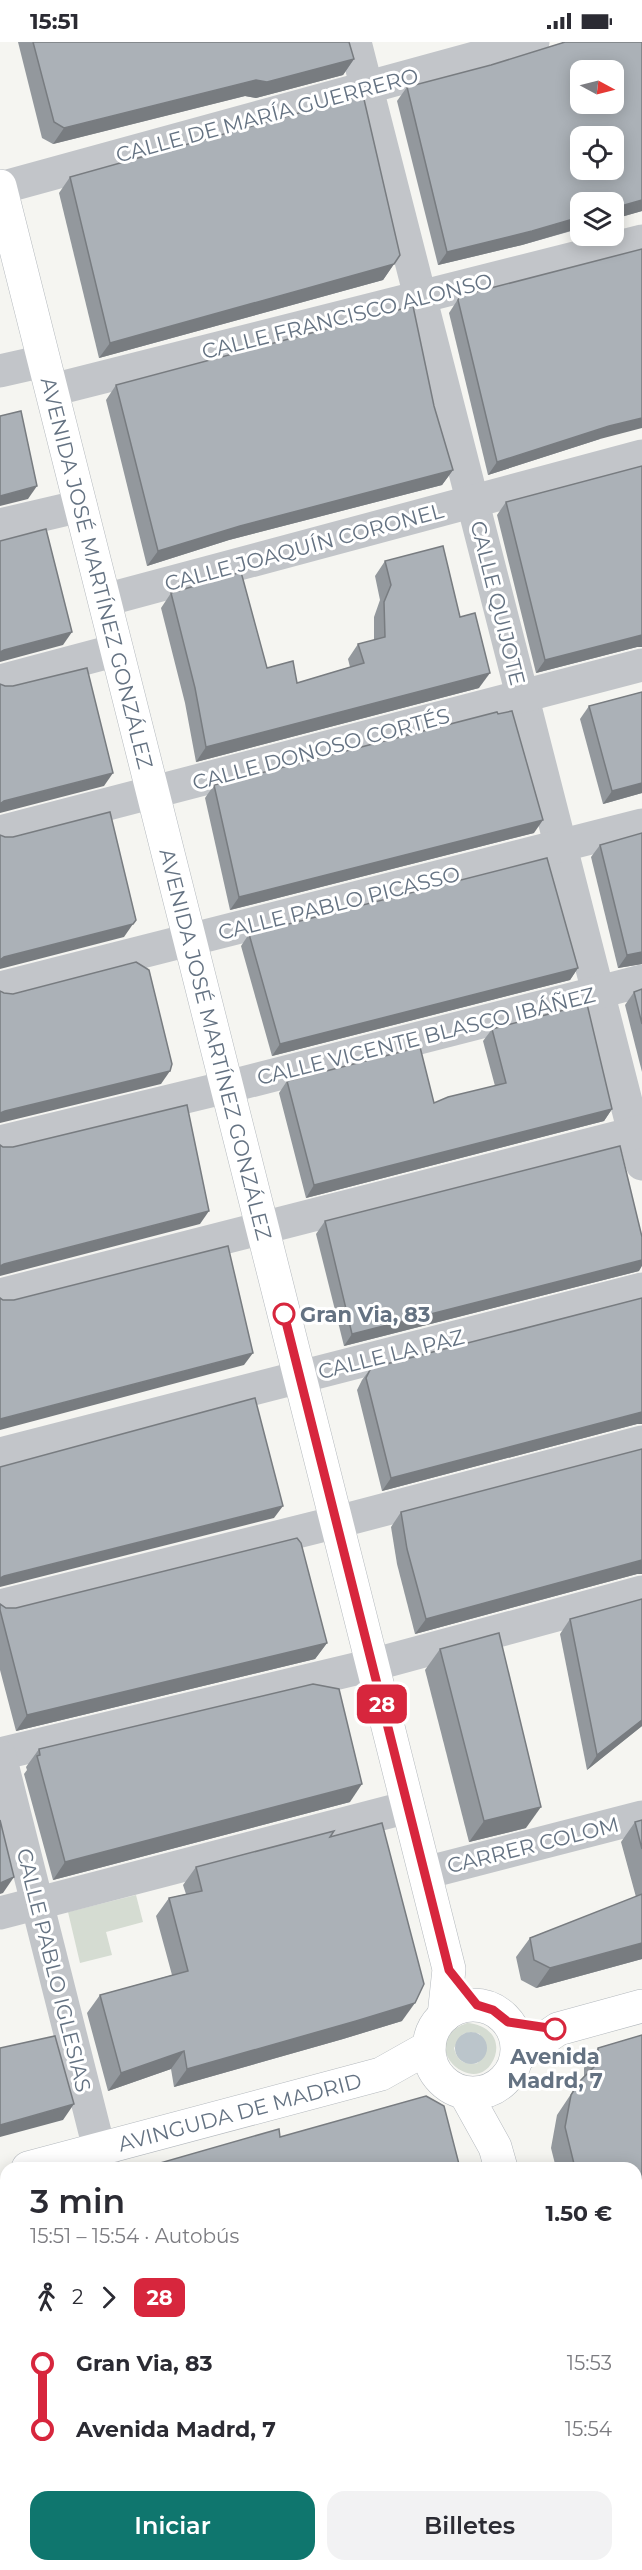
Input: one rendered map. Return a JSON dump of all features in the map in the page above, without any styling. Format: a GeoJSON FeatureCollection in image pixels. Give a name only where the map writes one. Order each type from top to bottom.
{"type":"FeatureCollection","features":[{"type":"Feature","properties":{"kind":"street","name":"CALLE QUIJOTE"},"geometry":{"type":"LineString","coordinates":[[355,42],[598,992],[639,1143]]}},
{"type":"Feature","properties":{"kind":"street","name":"CALLE DE MARÍA GUERRERO"},"geometry":{"type":"LineString","coordinates":[[2,202],[367,88],[533,42]]}},
{"type":"Feature","properties":{"kind":"street","name":"AVENIDA JOSÉ MARTÍNEZ GONZÁLEZ"},"geometry":{"type":"LineString","coordinates":[[2,202],[105,600],[449,1970]]}},
{"type":"Feature","properties":{"kind":"street","name":"CALLE FRANCISCO ALONSO"},"geometry":{"type":"LineString","coordinates":[[0,371],[48,375],[420,297],[642,242]]}},
{"type":"Feature","properties":{"kind":"street","name":"CALLE JOAQUÍN CORONEL"},"geometry":{"type":"LineString","coordinates":[[105,600],[642,456]]}},
{"type":"Feature","properties":{"kind":"street"},"geometry":{"type":"LineString","coordinates":[[0,525],[81,506]]}},
{"type":"Feature","properties":{"kind":"street"},"geometry":{"type":"LineString","coordinates":[[0,681],[117,650]]}},
{"type":"Feature","properties":{"kind":"street","name":"CALLE DONOSO CORTÉS"},"geometry":{"type":"LineString","coordinates":[[0,832],[642,665]]}},
{"type":"Feature","properties":{"kind":"street","name":"CALLE PABLO PICASSO"},"geometry":{"type":"LineString","coordinates":[[0,988],[642,825]]}},
{"type":"Feature","properties":{"kind":"street","name":"CALLE VICENTE BLASCO IBÁÑEZ"},"geometry":{"type":"LineString","coordinates":[[0,1142],[227,1087],[642,981]]}},
{"type":"Feature","properties":{"kind":"street"},"geometry":{"type":"LineString","coordinates":[[0,1295],[262,1228],[639,1143]]}},
{"type":"Feature","properties":{"kind":"street","name":"CALLE LA PAZ"},"geometry":{"type":"LineString","coordinates":[[0,1454],[642,1289]]}},
{"type":"Feature","properties":{"kind":"street"},"geometry":{"type":"LineString","coordinates":[[0,1606],[337,1522],[642,1442]]}},
{"type":"Feature","properties":{"kind":"street"},"geometry":{"type":"LineString","coordinates":[[0,1755],[372,1665],[642,1592]]}},
{"type":"Feature","properties":{"kind":"street","name":"CALLE PABLO IGLESIAS"},"geometry":{"type":"LineString","coordinates":[[0,1755],[102,2158]]}},
{"type":"Feature","properties":{"kind":"street"},"geometry":{"type":"LineString","coordinates":[[0,1913],[408,1807]]}},
{"type":"Feature","properties":{"kind":"street","name":"CARRER COLOM"},"geometry":{"type":"LineString","coordinates":[[429,1888],[642,1817]]}},
{"type":"Feature","properties":{"kind":"street"},"geometry":{"type":"LineString","coordinates":[[449,1970],[477,2005]]}},
{"type":"Feature","properties":{"kind":"street"},"geometry":{"type":"LineString","coordinates":[[444,2016],[449,1970]]}},
{"type":"Feature","properties":{"kind":"street"},"geometry":{"type":"LineString","coordinates":[[452,2085],[483,2093],[499,2086],[510,2073],[517,2057],[516,2037],[508,2022],[493,2010],[477,2005],[461,2007],[444,2016],[433,2031],[429,2047],[431,2064],[452,2085],[498,2157]]}},
{"type":"Feature","properties":{"kind":"street"},"geometry":{"type":"LineString","coordinates":[[517,2057],[558,2029],[642,2006]]}},
{"type":"Feature","properties":{"kind":"street"},"geometry":{"type":"LineString","coordinates":[[508,2022],[558,2029]]}},
{"type":"Feature","properties":{"kind":"street","name":"AVINGUDA DE MADRID"},"geometry":{"type":"LineString","coordinates":[[72,2162],[102,2158],[381,2074],[429,2047]]}},
{"type":"Feature","properties":{"kind":"street","name":"AVINGUDA DE MADRID"},"geometry":{"type":"LineString","coordinates":[[381,2074],[452,2085]]}},
{"type":"Feature","properties":{"kind":"street"},"geometry":{"type":"LineString","coordinates":[[498,2157],[499,2086]]}},
{"type":"Feature","properties":{"kind":"shaded area"},"geometry":{"type":"Polygon","coordinates":[[[136,1895],[143,1922],[106,1932],[112,1955],[80,1963],[68,1912],[136,1895]]]}},
{"type":"Feature","properties":{"kind":"shaded area"},"geometry":{"type":"Polygon","coordinates":[[[467,2023],[480,2026],[490,2032],[494,2037],[496,2049],[495,2056],[487,2069],[476,2074],[464,2072],[454,2065],[447,2055],[445,2043],[451,2032],[467,2023]],[[471,2032],[463,2034],[454,2048],[462,2062],[478,2063],[480,2034],[471,2032]]]}},
{"type":"Feature","properties":{"kind":"shaded area"},"geometry":{"type":"Polygon","coordinates":[[[471,2032],[482,2037],[487,2048],[482,2059],[471,2064],[460,2059],[455,2048],[460,2037],[471,2032]]]}},
{"type":"Feature","properties":{"kind":"building"},"geometry":{"type":"Polygon","coordinates":[[[33,42],[349,42],[354,59],[267,82],[256,80],[64,128],[54,122],[33,42]]]}},
{"type":"Feature","properties":{"kind":"building"},"geometry":{"type":"Polygon","coordinates":[[[565,42],[642,42],[642,200],[624,205],[624,192],[570,192],[570,220],[447,252],[407,87],[491,65],[565,42]]]}},
{"type":"Feature","properties":{"kind":"building"},"geometry":{"type":"Polygon","coordinates":[[[363,95],[400,255],[394,264],[110,343],[70,177],[363,95]]]}},
{"type":"Feature","properties":{"kind":"building"},"geometry":{"type":"Polygon","coordinates":[[[642,249],[642,418],[609,426],[497,462],[458,300],[460,296],[642,249]]]}},
{"type":"Feature","properties":{"kind":"building"},"geometry":{"type":"Polygon","coordinates":[[[413,306],[434,406],[453,470],[240,526],[158,551],[116,385],[413,306]]]}},
{"type":"Feature","properties":{"kind":"building"},"geometry":{"type":"Polygon","coordinates":[[[21,411],[37,486],[0,496],[0,416],[21,411]]]}},
{"type":"Feature","properties":{"kind":"building"},"geometry":{"type":"Polygon","coordinates":[[[642,466],[642,635],[545,660],[506,502],[642,466]]]}},
{"type":"Feature","properties":{"kind":"building"},"geometry":{"type":"Polygon","coordinates":[[[46,529],[72,632],[0,652],[0,541],[46,529]]]}},
{"type":"Feature","properties":{"kind":"building"},"geometry":{"type":"Polygon","coordinates":[[[443,546],[460,617],[475,613],[490,673],[206,747],[195,688],[171,593],[241,572],[267,668],[293,661],[297,683],[364,663],[358,644],[385,637],[384,602],[391,585],[385,561],[443,546]]]}},
{"type":"Feature","properties":{"kind":"building"},"geometry":{"type":"Polygon","coordinates":[[[87,668],[113,773],[4,801],[0,804],[0,684],[13,686],[87,668]]]}},
{"type":"Feature","properties":{"kind":"building"},"geometry":{"type":"Polygon","coordinates":[[[642,692],[642,783],[612,791],[589,706],[642,692]]]}},
{"type":"Feature","properties":{"kind":"building"},"geometry":{"type":"Polygon","coordinates":[[[512,711],[543,820],[239,897],[214,785],[497,712],[498,714],[512,711]]]}},
{"type":"Feature","properties":{"kind":"building"},"geometry":{"type":"Polygon","coordinates":[[[110,812],[136,920],[133,924],[4,957],[0,960],[0,835],[13,837],[110,812]]]}},
{"type":"Feature","properties":{"kind":"building"},"geometry":{"type":"Polygon","coordinates":[[[642,833],[642,952],[627,955],[600,845],[642,833]]]}},
{"type":"Feature","properties":{"kind":"building"},"geometry":{"type":"Polygon","coordinates":[[[547,858],[578,968],[280,1044],[249,934],[547,858]]]}},
{"type":"Feature","properties":{"kind":"building"},"geometry":{"type":"Polygon","coordinates":[[[136,962],[149,970],[172,1064],[170,1071],[0,1113],[0,991],[13,994],[136,962]]]}},
{"type":"Feature","properties":{"kind":"building"},"geometry":{"type":"Polygon","coordinates":[[[642,989],[642,1024],[634,992],[642,989]]]}},
{"type":"Feature","properties":{"kind":"building"},"geometry":{"type":"Polygon","coordinates":[[[587,1004],[612,1109],[314,1185],[287,1081],[420,1047],[434,1103],[448,1097],[506,1083],[492,1029],[587,1004]]]}},
{"type":"Feature","properties":{"kind":"building"},"geometry":{"type":"Polygon","coordinates":[[[187,1105],[209,1211],[0,1266],[0,1145],[13,1147],[187,1105]]]}},
{"type":"Feature","properties":{"kind":"building"},"geometry":{"type":"Polygon","coordinates":[[[620,1146],[642,1237],[642,1260],[352,1334],[325,1221],[620,1146]]]}},
{"type":"Feature","properties":{"kind":"building"},"geometry":{"type":"Polygon","coordinates":[[[228,1246],[253,1353],[0,1419],[0,1298],[14,1300],[228,1246]]]}},
{"type":"Feature","properties":{"kind":"building"},"geometry":{"type":"Polygon","coordinates":[[[642,1298],[642,1412],[391,1478],[366,1378],[371,1368],[642,1298]]]}},
{"type":"Feature","properties":{"kind":"building"},"geometry":{"type":"Polygon","coordinates":[[[255,1398],[283,1506],[0,1578],[0,1467],[255,1398]]]}},
{"type":"Feature","properties":{"kind":"building"},"geometry":{"type":"Polygon","coordinates":[[[642,1449],[642,1560],[426,1619],[407,1549],[401,1512],[642,1449]]]}},
{"type":"Feature","properties":{"kind":"building"},"geometry":{"type":"Polygon","coordinates":[[[297,1538],[301,1543],[327,1643],[27,1715],[0,1604],[6,1608],[16,1608],[297,1538]]]}},
{"type":"Feature","properties":{"kind":"building"},"geometry":{"type":"Polygon","coordinates":[[[642,1599],[642,1720],[597,1755],[570,1619],[642,1599]]]}},
{"type":"Feature","properties":{"kind":"building"},"geometry":{"type":"Polygon","coordinates":[[[499,1633],[541,1807],[484,1821],[440,1649],[499,1633]]]}},
{"type":"Feature","properties":{"kind":"building"},"geometry":{"type":"Polygon","coordinates":[[[313,1684],[339,1689],[362,1784],[65,1862],[37,1756],[40,1755],[39,1749],[313,1684]]]}},
{"type":"Feature","properties":{"kind":"building"},"geometry":{"type":"Polygon","coordinates":[[[0,1820],[14,1877],[0,1883],[0,1820]]]}},
{"type":"Feature","properties":{"kind":"building"},"geometry":{"type":"Polygon","coordinates":[[[642,1820],[642,1849],[635,1822],[642,1820]]]}},
{"type":"Feature","properties":{"kind":"building"},"geometry":{"type":"Polygon","coordinates":[[[382,1823],[424,1984],[415,2003],[187,2069],[184,2051],[121,2073],[100,1995],[188,1971],[169,1898],[202,1891],[196,1867],[334,1831],[330,1837],[382,1823]]]}},
{"type":"Feature","properties":{"kind":"building"},"geometry":{"type":"Polygon","coordinates":[[[642,1894],[642,1943],[550,1968],[534,1960],[530,1938],[642,1894]]]}},
{"type":"Feature","properties":{"kind":"building"},"geometry":{"type":"Polygon","coordinates":[[[642,2035],[642,2162],[574,2162],[565,2127],[571,2095],[579,2082],[599,2062],[598,2048],[642,2035]]]}},
{"type":"Feature","properties":{"kind":"building"},"geometry":{"type":"Polygon","coordinates":[[[55,2036],[74,2104],[0,2125],[0,2048],[55,2036]]]}},
{"type":"Feature","properties":{"kind":"building"},"geometry":{"type":"Polygon","coordinates":[[[426,2096],[444,2106],[458,2162],[164,2162],[279,2129],[280,2137],[426,2096]]]}},
{"type":"Feature","properties":{"kind":"bus line","name":"28"},"geometry":{"type":"LineString","coordinates":[[284,1314],[449,1970],[477,2005],[493,2010],[508,2022],[555,2029]]}},
{"type":"Feature","properties":{"kind":"place","name":"Gran Via, 83"},"geometry":{"type":"Point","coordinates":[284,1314]}},
{"type":"Feature","properties":{"kind":"place","name":"Avenida Madrd, 7"},"geometry":{"type":"Point","coordinates":[555,2029]}}]}
